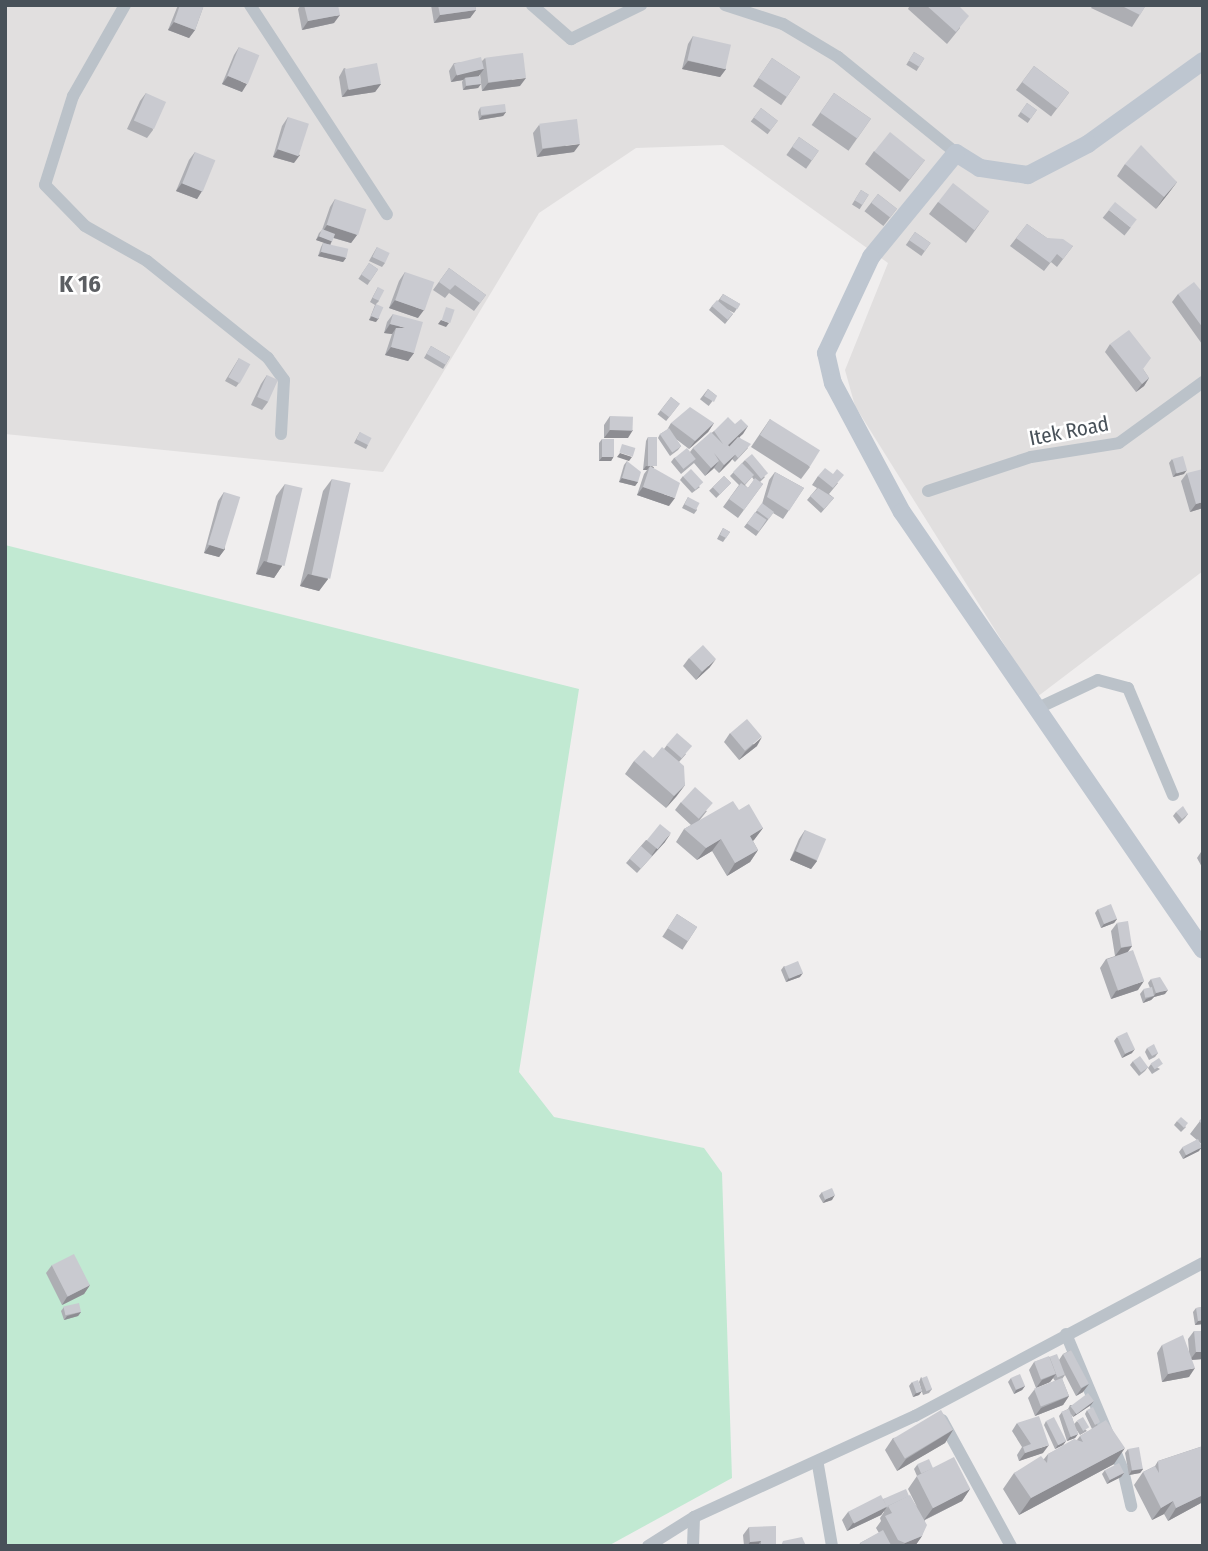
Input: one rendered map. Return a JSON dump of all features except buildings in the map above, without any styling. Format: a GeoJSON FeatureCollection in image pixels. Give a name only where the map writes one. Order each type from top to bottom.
{"type":"FeatureCollection","features":[{"type":"Feature","properties":{"kind":"street"},"geometry":{"type":"LineString","coordinates":[[125,5],[73,96],[45,185],[78,220],[177,283],[268,358],[284,380],[281,434]]}},
{"type":"Feature","properties":{"kind":"street"},"geometry":{"type":"LineString","coordinates":[[250,5],[387,214]]}},
{"type":"Feature","properties":{"kind":"street"},"geometry":{"type":"LineString","coordinates":[[532,5],[571,38],[641,5]]}},
{"type":"Feature","properties":{"kind":"street"},"geometry":{"type":"LineString","coordinates":[[725,5],[783,24],[838,57],[956,153],[1005,175],[1039,171],[1203,61]]}},
{"type":"Feature","properties":{"kind":"street"},"geometry":{"type":"LineString","coordinates":[[956,153],[871,257],[831,337],[828,369],[902,512],[1203,950]]}},
{"type":"Feature","properties":{"kind":"street","name":"Itek Road"},"geometry":{"type":"LineString","coordinates":[[928,491],[1031,457],[1119,443],[1203,382]]}},
{"type":"Feature","properties":{"kind":"street"},"geometry":{"type":"LineString","coordinates":[[1036,709],[1098,680],[1128,688],[1173,795]]}},
{"type":"Feature","properties":{"kind":"street"},"geometry":{"type":"LineString","coordinates":[[648,1546],[694,1517],[818,1465],[934,1406],[1203,1263]]}},
{"type":"Feature","properties":{"kind":"street"},"geometry":{"type":"LineString","coordinates":[[1066,1334],[1123,1470],[1131,1506]]}},
{"type":"Feature","properties":{"kind":"street"},"geometry":{"type":"LineString","coordinates":[[934,1406],[1011,1546]]}},
{"type":"Feature","properties":{"kind":"street"},"geometry":{"type":"LineString","coordinates":[[818,1465],[832,1546]]}},
{"type":"Feature","properties":{"kind":"street"},"geometry":{"type":"LineString","coordinates":[[693,1546],[694,1517]]}},
{"type":"Feature","properties":{"kind":"shaded area"},"geometry":{"type":"Polygon","coordinates":[[[5,5],[1203,5],[1203,571],[1037,697],[855,406],[845,370],[888,263],[723,145],[636,148],[539,213],[383,472],[5,434],[5,5]]]}},
{"type":"Feature","properties":{"kind":"green space"},"geometry":{"type":"Polygon","coordinates":[[[5,545],[579,689],[519,1072],[554,1117],[704,1148],[722,1173],[732,1478],[608,1546],[5,1546],[5,545]]]}},
{"type":"Feature","properties":{"kind":"district","name":"K 16"},"geometry":{"type":"Point","coordinates":[80,285]}}]}
